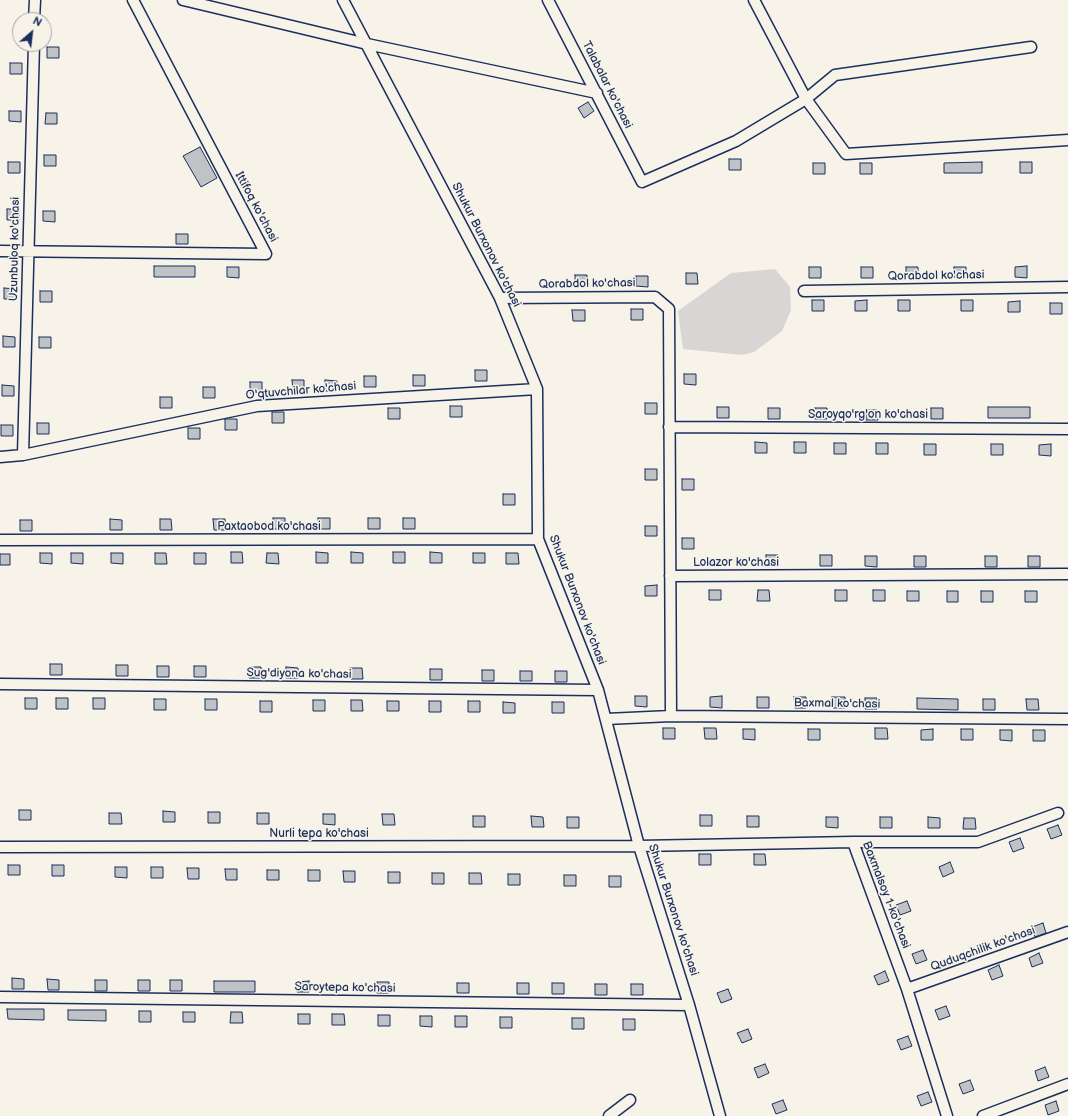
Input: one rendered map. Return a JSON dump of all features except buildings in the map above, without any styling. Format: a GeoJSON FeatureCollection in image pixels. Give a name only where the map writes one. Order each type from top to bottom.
{"type":"FeatureCollection","features":[{"type":"Feature","properties":{"kind":"street"},"geometry":{"type":"LineString","coordinates":[[34,12],[35,0]]}},
{"type":"Feature","properties":{"kind":"street","name":"Ittifoq ko'chasi"},"geometry":{"type":"LineString","coordinates":[[0,251],[266,254],[133,0]]}},
{"type":"Feature","properties":{"kind":"street"},"geometry":{"type":"LineString","coordinates":[[183,0],[367,44],[597,93]]}},
{"type":"Feature","properties":{"kind":"street","name":"Shukur Burxonov ko'chasi"},"geometry":{"type":"LineString","coordinates":[[343,0],[500,298],[537,389],[538,539],[598,690],[639,846],[689,1005],[720,1116]]}},
{"type":"Feature","properties":{"kind":"street","name":"Talabalar ko'chasi"},"geometry":{"type":"LineString","coordinates":[[548,0],[642,182],[736,141],[806,99]]}},
{"type":"Feature","properties":{"kind":"street"},"geometry":{"type":"LineString","coordinates":[[754,0],[806,99],[846,154],[1068,140]]}},
{"type":"Feature","properties":{"kind":"street"},"geometry":{"type":"LineString","coordinates":[[806,99],[835,75],[1031,47]]}},
{"type":"Feature","properties":{"kind":"street","name":"Uzunbuloq ko'chasi"},"geometry":{"type":"LineString","coordinates":[[23,455],[34,52]]}},
{"type":"Feature","properties":{"kind":"street","name":"Qorabdol ko'chasi"},"geometry":{"type":"LineString","coordinates":[[804,291],[1068,287]]}},
{"type":"Feature","properties":{"kind":"street","name":"Qorabdol ko'chasi"},"geometry":{"type":"LineString","coordinates":[[500,298],[655,297],[669,309],[669,427]]}},
{"type":"Feature","properties":{"kind":"street","name":"O'qtuvchilar ko'chasi"},"geometry":{"type":"LineString","coordinates":[[0,457],[23,455],[257,406],[537,389]]}},
{"type":"Feature","properties":{"kind":"street"},"geometry":{"type":"LineString","coordinates":[[669,427],[672,716]]}},
{"type":"Feature","properties":{"kind":"street","name":"Saroyqo'rg'on ko'chasi"},"geometry":{"type":"LineString","coordinates":[[669,427],[1068,429]]}},
{"type":"Feature","properties":{"kind":"street","name":"Paxtaobod ko'chasi"},"geometry":{"type":"LineString","coordinates":[[0,540],[538,539]]}},
{"type":"Feature","properties":{"kind":"street","name":"Lolazor ko'chasi"},"geometry":{"type":"LineString","coordinates":[[670,576],[1068,574]]}},
{"type":"Feature","properties":{"kind":"street","name":"Sug'diyona ko'chasi"},"geometry":{"type":"LineString","coordinates":[[0,684],[598,690]]}},
{"type":"Feature","properties":{"kind":"street","name":"Baxmal ko'chasi"},"geometry":{"type":"LineString","coordinates":[[606,719],[672,716],[1068,720]]}},
{"type":"Feature","properties":{"kind":"street"},"geometry":{"type":"LineString","coordinates":[[854,842],[978,842],[1058,813]]}},
{"type":"Feature","properties":{"kind":"street","name":"Baxmalsoy 1-ko'chasi"},"geometry":{"type":"LineString","coordinates":[[639,846],[854,842],[907,989],[947,1116]]}},
{"type":"Feature","properties":{"kind":"street","name":"Nurli tepa ko'chasi"},"geometry":{"type":"LineString","coordinates":[[0,847],[639,846]]}},
{"type":"Feature","properties":{"kind":"street","name":"Quduqchilik ko'chasi"},"geometry":{"type":"LineString","coordinates":[[907,989],[1068,932]]}},
{"type":"Feature","properties":{"kind":"street","name":"Saroytepa ko'chasi"},"geometry":{"type":"LineString","coordinates":[[0,998],[689,1005]]}},
{"type":"Feature","properties":{"kind":"street"},"geometry":{"type":"LineString","coordinates":[[983,1116],[1068,1084]]}},
{"type":"Feature","properties":{"kind":"street"},"geometry":{"type":"LineString","coordinates":[[609,1116],[630,1100]]}},
{"type":"Feature","properties":{"kind":"shaded area"},"geometry":{"type":"Polygon","coordinates":[[[775,269],[790,287],[791,310],[782,331],[754,352],[742,355],[683,349],[678,311],[731,273],[775,269]]]}}]}
